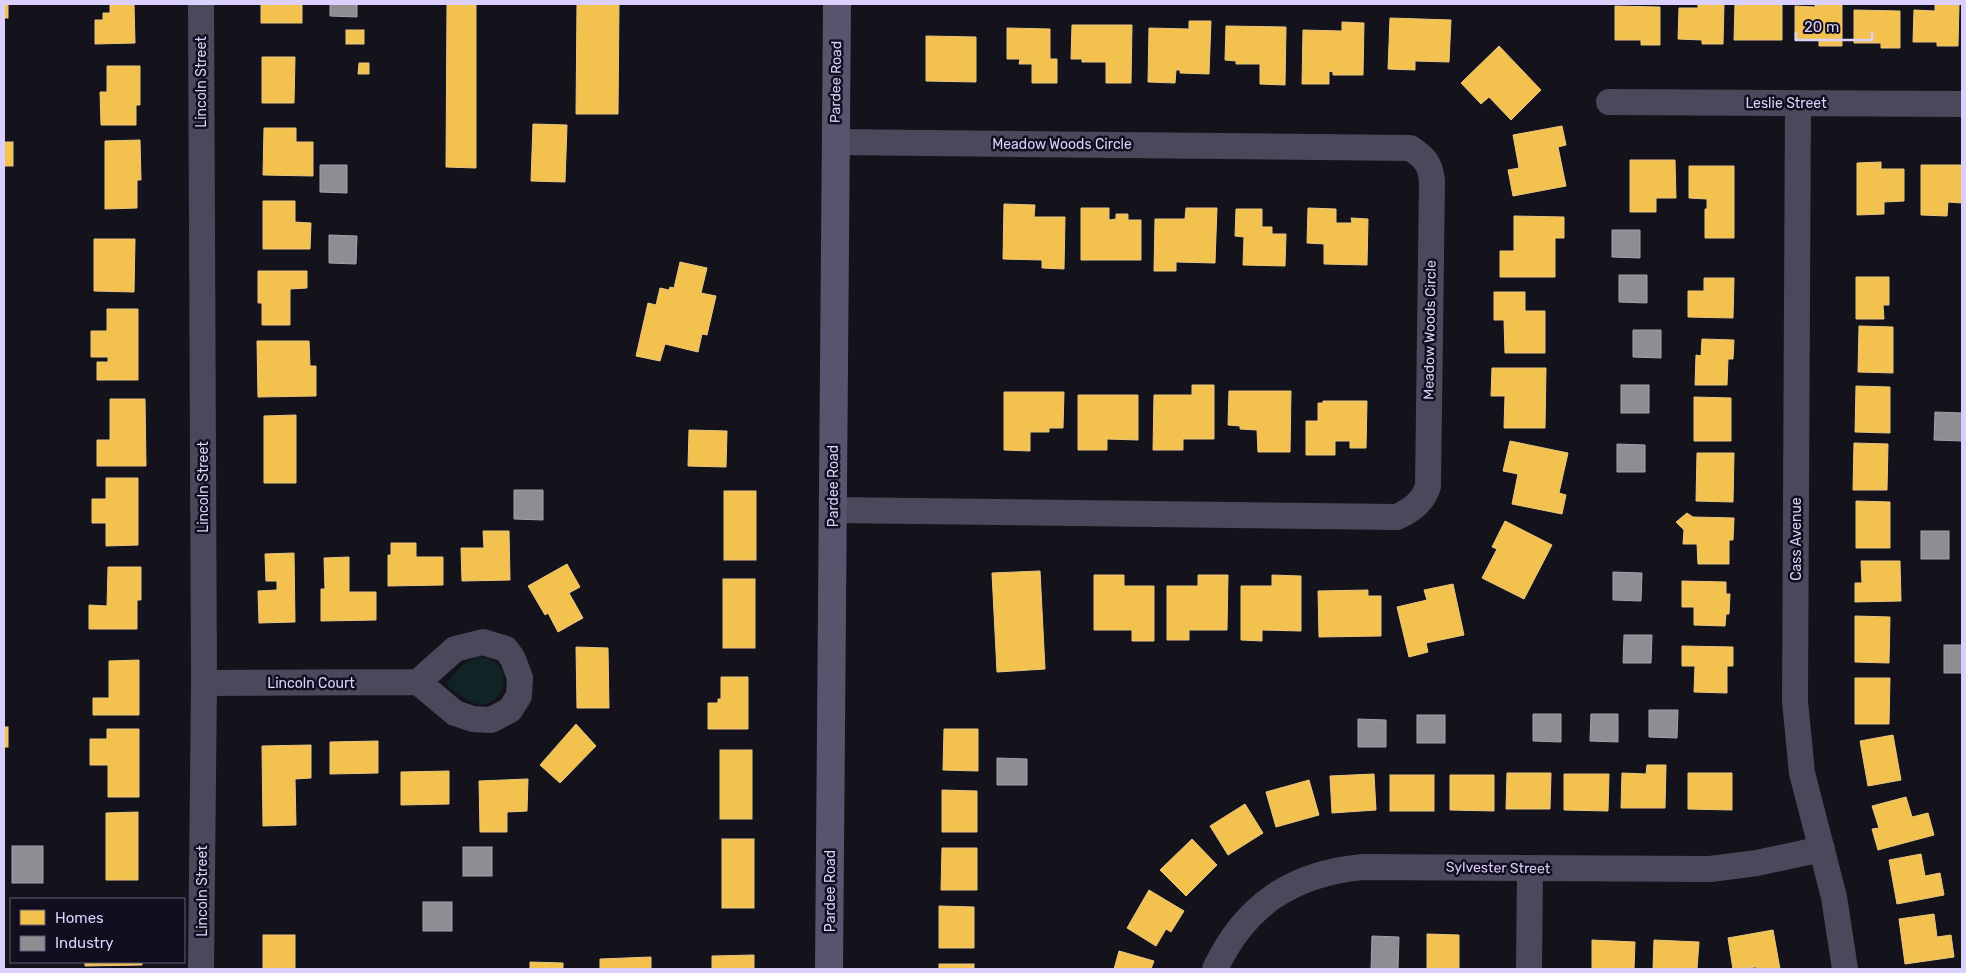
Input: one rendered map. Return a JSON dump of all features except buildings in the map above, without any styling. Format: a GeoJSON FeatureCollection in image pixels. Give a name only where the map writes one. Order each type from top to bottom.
{"type":"FeatureCollection","features":[{"type":"Feature","properties":{"kind":"main road","name":"Pardee Road"},"geometry":{"type":"LineString","coordinates":[[829,969],[837,4]]}},
{"type":"Feature","properties":{"kind":"street","name":"Lincoln Street"},"geometry":{"type":"LineString","coordinates":[[201,4],[204,683],[202,969]]}},
{"type":"Feature","properties":{"kind":"street","name":"Leslie Street"},"geometry":{"type":"LineString","coordinates":[[1609,102],[1962,104]]}},
{"type":"Feature","properties":{"kind":"street","name":"Cass Avenue"},"geometry":{"type":"LineString","coordinates":[[1798,104],[1795,701],[1802,773],[1834,896],[1846,969]]}},
{"type":"Feature","properties":{"kind":"street","name":"Meadow Woods Circle"},"geometry":{"type":"LineString","coordinates":[[833,510],[1397,517],[1407,512],[1424,499],[1428,486],[1432,180],[1430,167],[1424,156],[1410,148],[835,142]]}},
{"type":"Feature","properties":{"kind":"street","name":"Lincoln Court"},"geometry":{"type":"LineString","coordinates":[[204,683],[418,682]]}},
{"type":"Feature","properties":{"kind":"street","name":"Sylvester Street"},"geometry":{"type":"LineString","coordinates":[[1215,969],[1226,945],[1249,916],[1278,893],[1311,877],[1340,870],[1362,867],[1710,869],[1757,863],[1822,849]]}},
{"type":"Feature","properties":{"kind":"street"},"geometry":{"type":"LineString","coordinates":[[1529,969],[1530,869]]}},
{"type":"Feature","properties":{"kind":"shaded area"},"geometry":{"type":"Polygon","coordinates":[[[478,657],[492,660],[501,668],[504,678],[502,689],[496,698],[487,704],[474,703],[450,688],[446,683],[464,664],[478,657]]]}}]}
